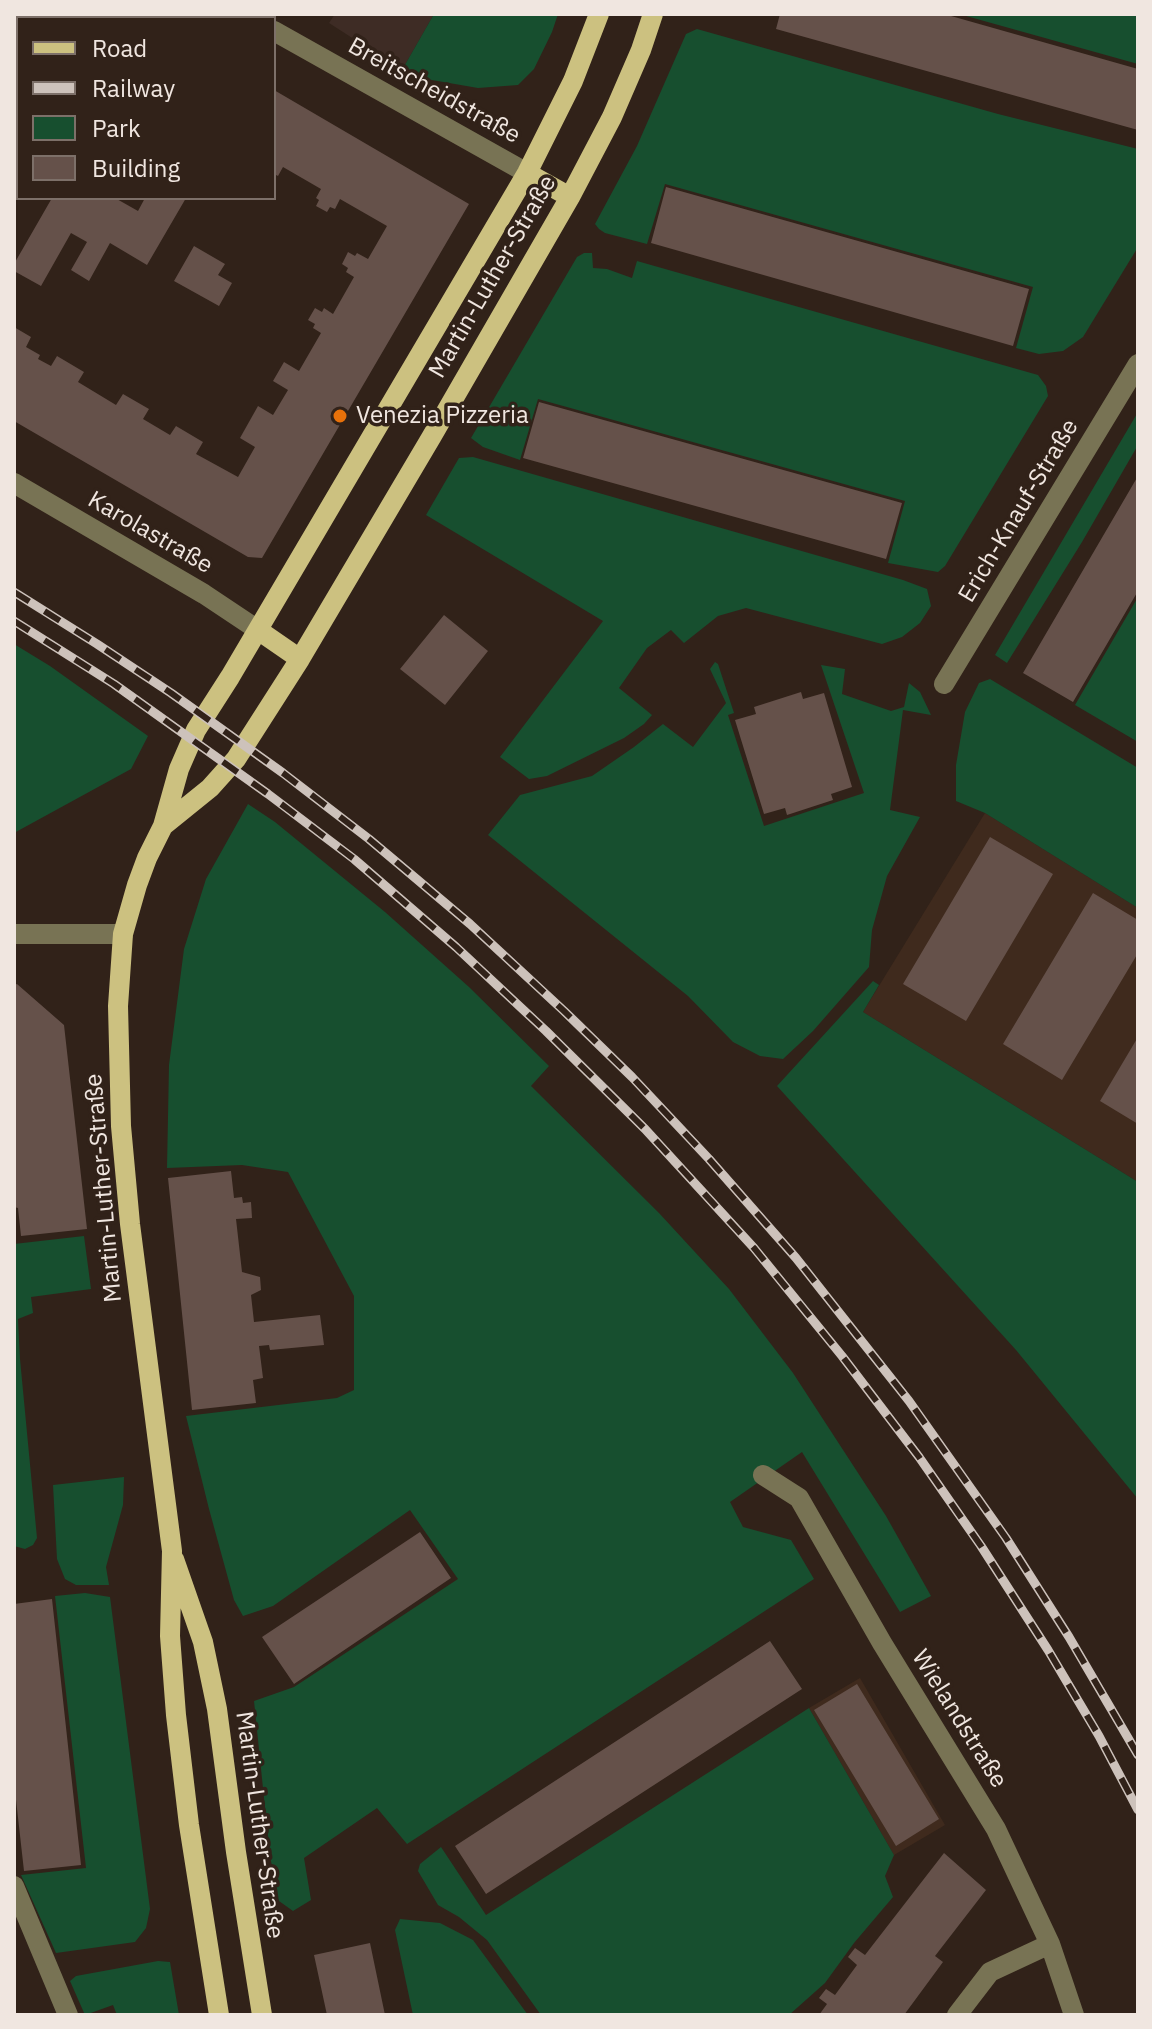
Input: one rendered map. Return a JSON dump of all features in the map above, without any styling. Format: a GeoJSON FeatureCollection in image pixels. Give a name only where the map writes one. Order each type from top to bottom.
{"type":"FeatureCollection","features":[{"type":"Feature","properties":{"kind":"main road","name":"Martin-Luther-Straße"},"geometry":{"type":"LineString","coordinates":[[219,2015],[189,1825],[176,1715],[170,1636],[172,1551],[130,1224],[121,1126],[118,1006],[123,934],[137,885],[163,826],[179,769],[196,730],[527,173],[573,81],[599,14]]}},
{"type":"Feature","properties":{"kind":"main road","name":"Martin-Luther-Straße"},"geometry":{"type":"LineString","coordinates":[[163,826],[210,788],[236,759],[300,659],[570,197],[612,117],[653,14]]}},
{"type":"Feature","properties":{"kind":"main road"},"geometry":{"type":"LineString","coordinates":[[527,173],[570,197]]}},
{"type":"Feature","properties":{"kind":"main road"},"geometry":{"type":"LineString","coordinates":[[258,630],[300,659]]}},
{"type":"Feature","properties":{"kind":"main road","name":"Martin-Luther-Straße"},"geometry":{"type":"LineString","coordinates":[[172,1551],[203,1642],[217,1709],[262,2015]]}},
{"type":"Feature","properties":{"kind":"street","name":"Breitscheidstraße"},"geometry":{"type":"LineString","coordinates":[[276,32],[527,173]]}},
{"type":"Feature","properties":{"kind":"street","name":"Erich-Knauf-Straße"},"geometry":{"type":"LineString","coordinates":[[944,684],[1138,364]]}},
{"type":"Feature","properties":{"kind":"street","name":"Karolastraße"},"geometry":{"type":"LineString","coordinates":[[14,483],[204,594],[258,630]]}},
{"type":"Feature","properties":{"kind":"street"},"geometry":{"type":"LineString","coordinates":[[14,934],[123,934]]}},
{"type":"Feature","properties":{"kind":"street","name":"Wielandstraße"},"geometry":{"type":"LineString","coordinates":[[763,1475],[799,1498],[882,1643],[996,1829],[1050,1944],[1074,2015]]}},
{"type":"Feature","properties":{"kind":"street"},"geometry":{"type":"LineString","coordinates":[[14,1886],[68,2015]]}},
{"type":"Feature","properties":{"kind":"street"},"geometry":{"type":"LineString","coordinates":[[957,2015],[990,1972],[1050,1944]]}},
{"type":"Feature","properties":{"kind":"shaded area"},"geometry":{"type":"Polygon","coordinates":[[[335,14],[434,14],[402,70],[329,23],[335,14]]]}},
{"type":"Feature","properties":{"kind":"shaded area"},"geometry":{"type":"Polygon","coordinates":[[[985,813],[1138,908],[1138,1182],[863,1012],[985,813]]]}},
{"type":"Feature","properties":{"kind":"shaded area"},"geometry":{"type":"Polygon","coordinates":[[[860,1678],[945,1825],[894,1855],[809,1708],[860,1678]]]}},
{"type":"Feature","properties":{"kind":"green space"},"geometry":{"type":"Polygon","coordinates":[[[434,14],[558,14],[534,69],[518,85],[478,88],[426,79],[402,70],[434,14]]]}},
{"type":"Feature","properties":{"kind":"green space"},"geometry":{"type":"Polygon","coordinates":[[[959,14],[1138,14],[1138,64],[959,14]]]}},
{"type":"Feature","properties":{"kind":"green space"},"geometry":{"type":"Polygon","coordinates":[[[697,29],[998,114],[1138,149],[1138,247],[1083,337],[1063,351],[1039,354],[1016,348],[1033,287],[665,184],[647,244],[599,229],[595,224],[637,146],[686,34],[697,29]]]}},
{"type":"Feature","properties":{"kind":"green space"},"geometry":{"type":"Polygon","coordinates":[[[592,253],[593,268],[607,269],[632,278],[637,261],[1038,375],[1046,386],[1048,396],[945,566],[938,572],[888,563],[905,501],[538,399],[520,460],[483,447],[471,438],[577,257],[592,253]]]}},
{"type":"Feature","properties":{"kind":"green space"},"geometry":{"type":"Polygon","coordinates":[[[1138,412],[1138,445],[1007,663],[995,655],[1138,412]]]}},
{"type":"Feature","properties":{"kind":"green space"},"geometry":{"type":"Polygon","coordinates":[[[473,457],[903,580],[927,589],[931,606],[920,623],[902,637],[882,644],[746,608],[718,616],[684,643],[671,630],[647,648],[619,688],[652,715],[644,724],[624,738],[547,776],[529,779],[500,757],[603,621],[426,515],[459,458],[473,457]]]}},
{"type":"Feature","properties":{"kind":"green space"},"geometry":{"type":"Polygon","coordinates":[[[1138,597],[1138,742],[1075,705],[1138,597]]]}},
{"type":"Feature","properties":{"kind":"green space"},"geometry":{"type":"Polygon","coordinates":[[[14,644],[148,736],[131,769],[14,833],[14,644]]]}},
{"type":"Feature","properties":{"kind":"green space"},"geometry":{"type":"Polygon","coordinates":[[[715,662],[734,713],[728,715],[764,826],[864,793],[821,665],[845,669],[842,694],[891,711],[904,707],[909,683],[920,692],[931,715],[903,710],[890,810],[920,817],[887,876],[872,930],[869,967],[813,1031],[783,1059],[760,1056],[733,1042],[688,996],[488,835],[520,795],[592,776],[663,724],[693,747],[726,703],[710,669],[715,662]]]}},
{"type":"Feature","properties":{"kind":"green space"},"geometry":{"type":"Polygon","coordinates":[[[990,679],[1138,768],[1138,908],[985,813],[956,801],[956,765],[965,712],[979,683],[990,679]]]}},
{"type":"Feature","properties":{"kind":"green space"},"geometry":{"type":"Polygon","coordinates":[[[248,804],[275,822],[385,912],[469,987],[549,1066],[531,1086],[659,1213],[729,1289],[793,1373],[886,1516],[931,1596],[900,1612],[802,1452],[730,1502],[743,1527],[791,1540],[814,1579],[407,1844],[377,1808],[304,1858],[311,1900],[293,1911],[279,1901],[270,1856],[254,1701],[294,1687],[458,1579],[410,1510],[273,1606],[243,1616],[234,1600],[209,1509],[186,1416],[337,1398],[354,1390],[354,1296],[288,1172],[242,1165],[167,1168],[169,1065],[184,949],[206,879],[248,804]]]}},
{"type":"Feature","properties":{"kind":"green space"},"geometry":{"type":"Polygon","coordinates":[[[873,981],[879,985],[863,1012],[1138,1182],[1138,1499],[1016,1350],[777,1086],[873,981]]]}},
{"type":"Feature","properties":{"kind":"green space"},"geometry":{"type":"Polygon","coordinates":[[[84,1236],[91,1289],[31,1297],[33,1313],[18,1319],[37,1538],[33,1545],[25,1549],[14,1546],[14,1244],[84,1236]]]}},
{"type":"Feature","properties":{"kind":"green space"},"geometry":{"type":"Polygon","coordinates":[[[124,1477],[123,1505],[106,1567],[109,1585],[76,1585],[65,1579],[57,1559],[53,1485],[124,1477]]]}},
{"type":"Feature","properties":{"kind":"green space"},"geometry":{"type":"Polygon","coordinates":[[[85,1593],[110,1597],[150,1909],[146,1928],[135,1942],[56,1953],[21,1875],[86,1868],[55,1596],[85,1593]]]}},
{"type":"Feature","properties":{"kind":"green space"},"geometry":{"type":"Polygon","coordinates":[[[809,1708],[894,1855],[885,1876],[893,1897],[825,1983],[789,2015],[541,2015],[487,1940],[459,1917],[438,1905],[418,1871],[420,1864],[441,1847],[486,1915],[809,1708]]]}},
{"type":"Feature","properties":{"kind":"green space"},"geometry":{"type":"Polygon","coordinates":[[[400,1919],[440,1923],[473,1940],[528,2015],[413,2015],[395,1930],[400,1919]]]}},
{"type":"Feature","properties":{"kind":"green space"},"geometry":{"type":"Polygon","coordinates":[[[158,1961],[170,1962],[179,2015],[117,2015],[113,2005],[85,2015],[70,1981],[76,1976],[158,1961]]]}},
{"type":"Feature","properties":{"kind":"building"},"geometry":{"type":"Polygon","coordinates":[[[24,14],[86,14],[85,16],[24,14]]]}},
{"type":"Feature","properties":{"kind":"building"},"geometry":{"type":"Polygon","coordinates":[[[780,14],[944,14],[1138,69],[1138,130],[776,29],[780,14]]]}},
{"type":"Feature","properties":{"kind":"building"},"geometry":{"type":"Polygon","coordinates":[[[276,91],[469,204],[262,558],[248,557],[14,421],[14,327],[31,337],[26,347],[40,355],[38,359],[51,366],[57,356],[84,372],[78,382],[116,405],[123,394],[149,409],[143,419],[170,435],[176,426],[203,442],[196,454],[238,477],[255,447],[240,438],[258,406],[273,415],[288,390],[273,381],[284,362],[299,371],[321,333],[308,320],[315,308],[322,312],[324,308],[333,314],[354,277],[346,272],[348,268],[342,264],[348,252],[368,259],[387,226],[340,199],[335,209],[330,207],[327,212],[316,206],[321,189],[283,167],[278,176],[276,91]]]}},
{"type":"Feature","properties":{"kind":"building"},"geometry":{"type":"Polygon","coordinates":[[[666,187],[1029,289],[1013,346],[651,243],[666,187]]]}},
{"type":"Feature","properties":{"kind":"building"},"geometry":{"type":"Polygon","coordinates":[[[51,200],[119,200],[138,211],[144,200],[185,200],[147,265],[110,243],[89,281],[71,270],[87,242],[71,233],[41,286],[14,271],[14,264],[51,200]]]}},
{"type":"Feature","properties":{"kind":"building"},"geometry":{"type":"Polygon","coordinates":[[[194,246],[225,264],[218,275],[232,283],[219,306],[174,281],[194,246]]]}},
{"type":"Feature","properties":{"kind":"building"},"geometry":{"type":"Polygon","coordinates":[[[539,402],[902,503],[886,559],[523,458],[539,402]]]}},
{"type":"Feature","properties":{"kind":"building"},"geometry":{"type":"Polygon","coordinates":[[[1138,476],[1138,591],[1073,702],[1023,673],[1138,476]]]}},
{"type":"Feature","properties":{"kind":"building"},"geometry":{"type":"Polygon","coordinates":[[[444,615],[488,651],[445,705],[400,669],[444,615]]]}},
{"type":"Feature","properties":{"kind":"building"},"geometry":{"type":"Polygon","coordinates":[[[801,692],[803,699],[824,693],[852,787],[831,794],[833,800],[787,815],[785,808],[764,814],[735,720],[756,714],[754,707],[801,692]]]}},
{"type":"Feature","properties":{"kind":"building"},"geometry":{"type":"Polygon","coordinates":[[[990,837],[1053,874],[966,1021],[903,984],[990,837]]]}},
{"type":"Feature","properties":{"kind":"building"},"geometry":{"type":"Polygon","coordinates":[[[1093,893],[1138,920],[1138,953],[1062,1080],[1003,1044],[1093,893]]]}},
{"type":"Feature","properties":{"kind":"building"},"geometry":{"type":"Polygon","coordinates":[[[17,984],[64,1025],[87,1229],[21,1236],[18,1208],[14,1207],[14,985],[17,984]]]}},
{"type":"Feature","properties":{"kind":"building"},"geometry":{"type":"Polygon","coordinates":[[[1138,1037],[1138,1124],[1100,1101],[1138,1037]]]}},
{"type":"Feature","properties":{"kind":"building"},"geometry":{"type":"Polygon","coordinates":[[[231,1171],[234,1198],[242,1197],[243,1203],[251,1202],[252,1218],[236,1219],[242,1272],[260,1277],[261,1290],[251,1295],[254,1322],[320,1315],[324,1345],[270,1350],[269,1345],[259,1346],[263,1378],[253,1380],[256,1403],[192,1410],[168,1178],[231,1171]]]}},
{"type":"Feature","properties":{"kind":"building"},"geometry":{"type":"Polygon","coordinates":[[[420,1532],[451,1578],[294,1684],[262,1637],[420,1532]]]}},
{"type":"Feature","properties":{"kind":"building"},"geometry":{"type":"Polygon","coordinates":[[[52,1599],[81,1865],[24,1871],[14,1782],[14,1604],[52,1599]]]}},
{"type":"Feature","properties":{"kind":"building"},"geometry":{"type":"Polygon","coordinates":[[[770,1641],[802,1689],[486,1894],[455,1846],[770,1641]]]}},
{"type":"Feature","properties":{"kind":"building"},"geometry":{"type":"Polygon","coordinates":[[[857,1684],[939,1819],[896,1846],[814,1710],[857,1684]]]}},
{"type":"Feature","properties":{"kind":"building"},"geometry":{"type":"Polygon","coordinates":[[[944,1853],[986,1890],[935,1956],[943,1962],[904,2015],[819,2015],[827,2004],[819,1998],[826,1989],[835,1995],[857,1965],[848,1957],[855,1948],[865,1955],[944,1853]]]}},
{"type":"Feature","properties":{"kind":"building"},"geometry":{"type":"Polygon","coordinates":[[[370,1943],[385,2015],[327,2015],[314,1955],[370,1943]]]}},
{"type":"Feature","properties":{"kind":"railway"},"geometry":{"type":"LineString","coordinates":[[14,592],[171,693],[369,839],[470,924],[632,1077],[796,1258],[909,1401],[1006,1538],[1138,1755]]}},
{"type":"Feature","properties":{"kind":"railway"},"geometry":{"type":"LineString","coordinates":[[14,621],[114,684],[354,859],[456,947],[645,1129],[754,1248],[919,1457],[1048,1650],[1138,1810]]}},
{"type":"Feature","properties":{"kind":"place","name":"Venezia Pizzeria"},"geometry":{"type":"Point","coordinates":[340,416]}}]}
